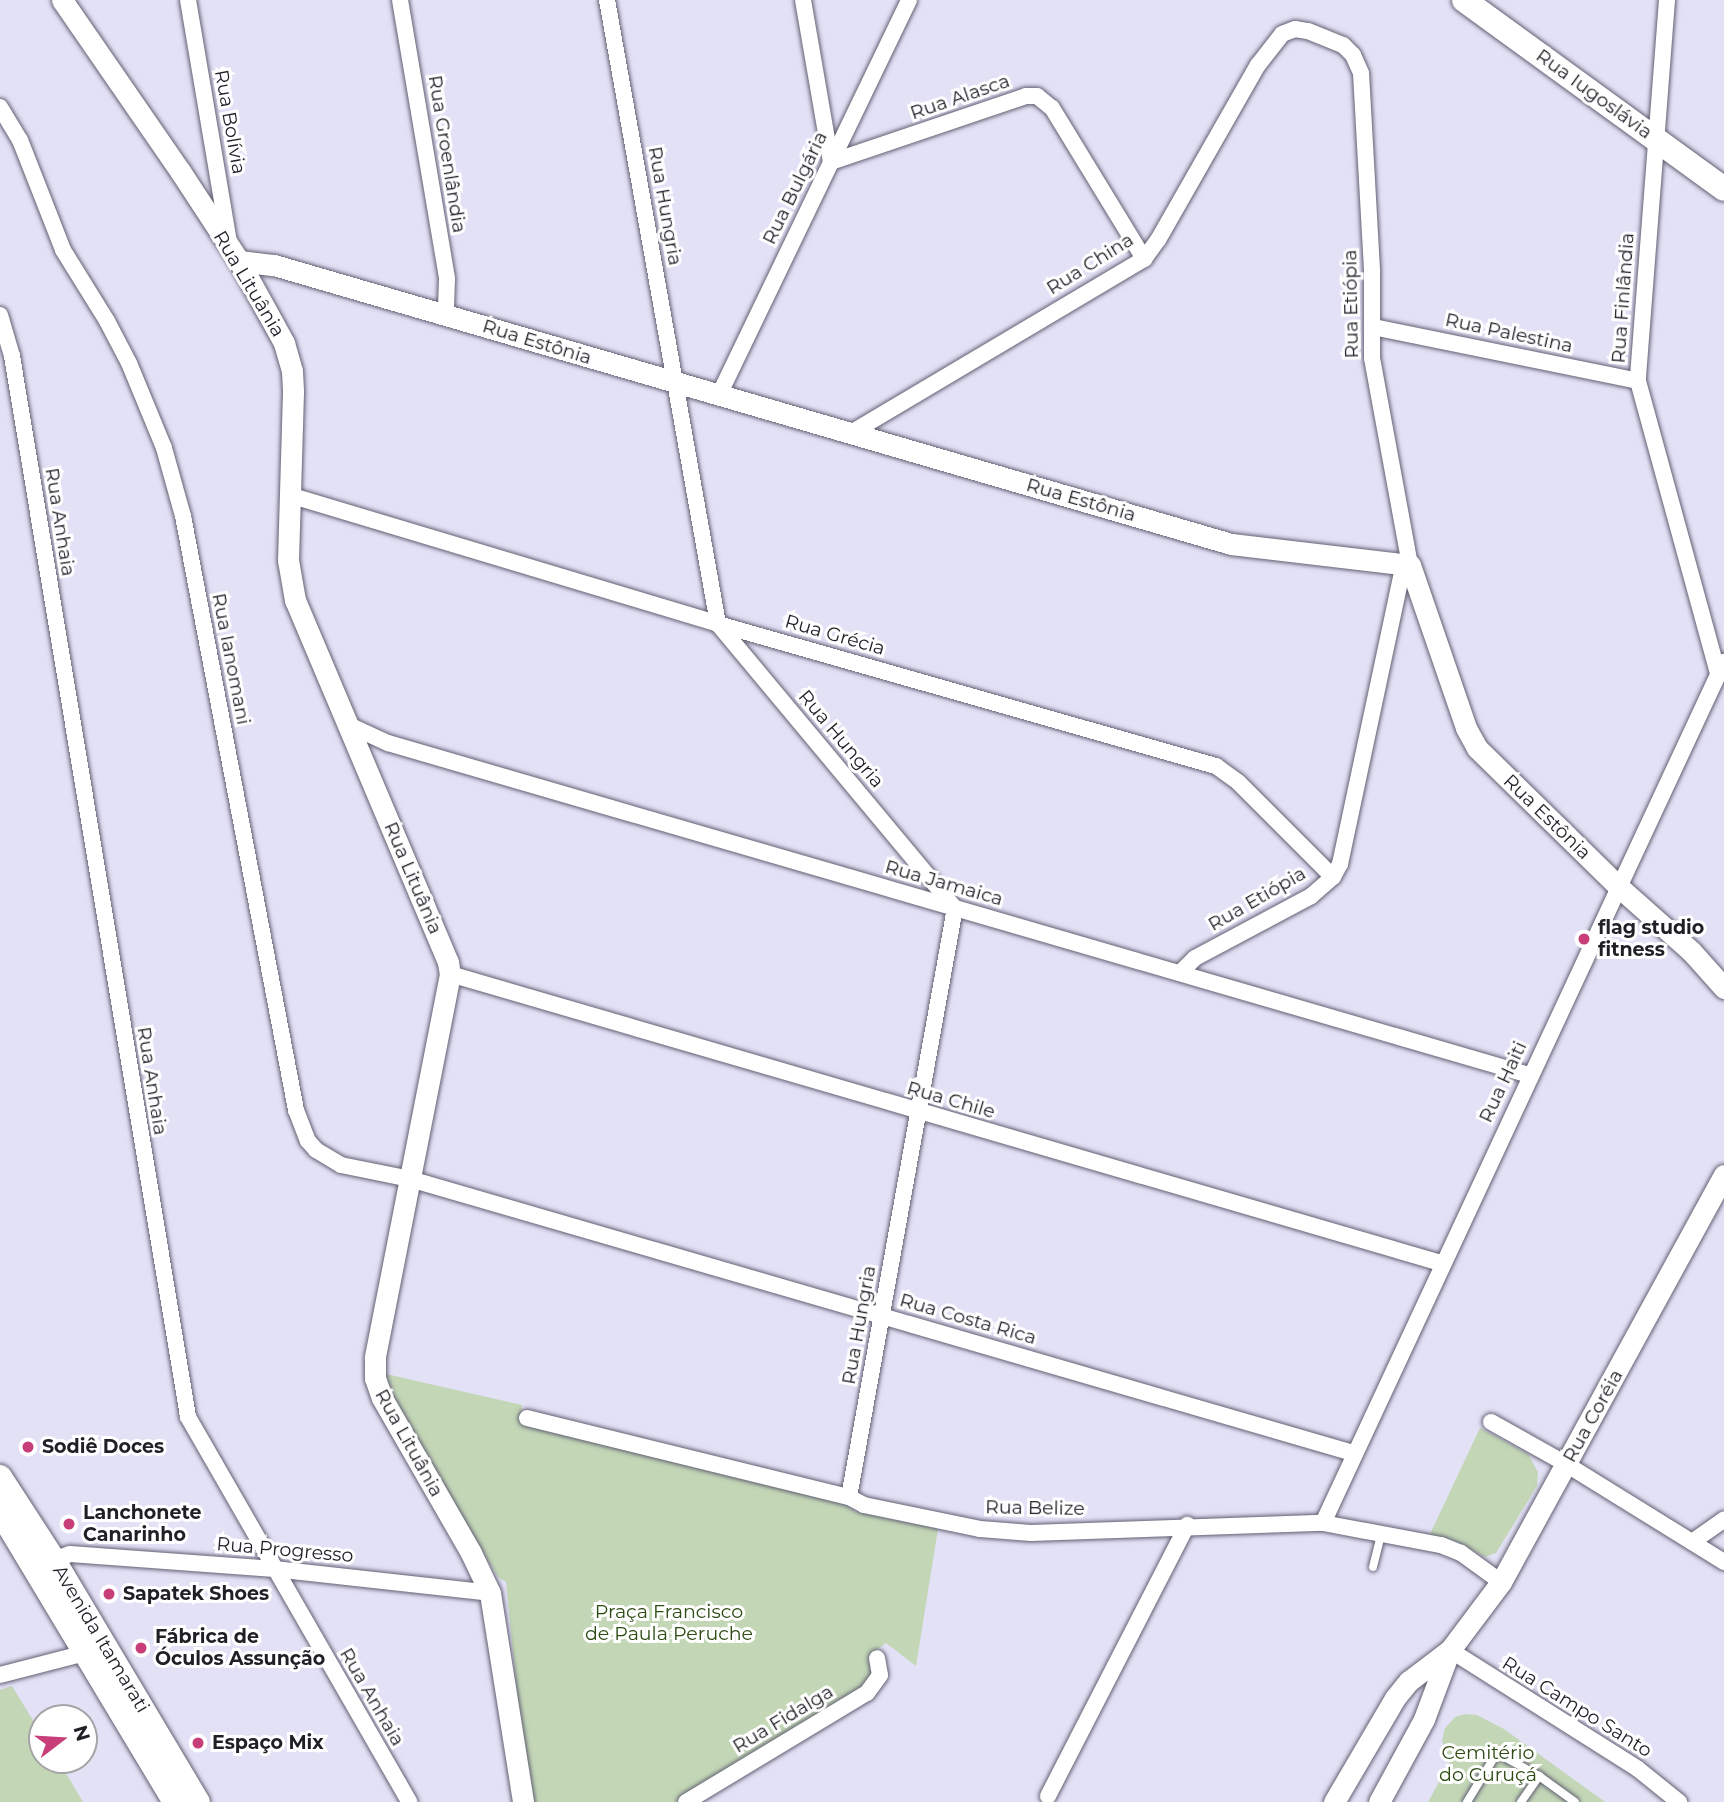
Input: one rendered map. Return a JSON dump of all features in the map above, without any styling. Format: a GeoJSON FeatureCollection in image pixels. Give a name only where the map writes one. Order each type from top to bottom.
{"type":"FeatureCollection","features":[{"type":"Feature","properties":{"kind":"main road","name":"Rua Iugoslávia"},"geometry":{"type":"LineString","coordinates":[[1464,0],[1724,189]]}},
{"type":"Feature","properties":{"kind":"main road","name":"Avenida Itamarati"},"geometry":{"type":"LineString","coordinates":[[5,1501],[96,1650],[198,1802]]}},
{"type":"Feature","properties":{"kind":"main road","name":"Avenida Itamarati"},"geometry":{"type":"LineString","coordinates":[[96,1650],[175,1802]]}},
{"type":"Feature","properties":{"kind":"street","name":"Rua Lituânia"},"geometry":{"type":"LineString","coordinates":[[62,0],[180,171],[270,313],[292,371],[294,409],[288,576],[295,600],[443,948],[450,974],[375,1358],[375,1378],[382,1398],[471,1553],[490,1593],[523,1802]]}},
{"type":"Feature","properties":{"kind":"street","name":"Rua Bolívia"},"geometry":{"type":"LineString","coordinates":[[188,0],[234,256]]}},
{"type":"Feature","properties":{"kind":"street","name":"Rua Groenlândia"},"geometry":{"type":"LineString","coordinates":[[400,0],[447,279],[446,314]]}},
{"type":"Feature","properties":{"kind":"street","name":"Rua Hungria"},"geometry":{"type":"LineString","coordinates":[[607,0],[718,624],[955,908],[849,1497]]}},
{"type":"Feature","properties":{"kind":"street"},"geometry":{"type":"LineString","coordinates":[[803,0],[831,162]]}},
{"type":"Feature","properties":{"kind":"street","name":"Rua Bulgária"},"geometry":{"type":"LineString","coordinates":[[719,395],[909,0]]}},
{"type":"Feature","properties":{"kind":"street","name":"Rua Finlândia"},"geometry":{"type":"LineString","coordinates":[[1667,0],[1638,381],[1721,668]]}},
{"type":"Feature","properties":{"kind":"street","name":"Rua China"},"geometry":{"type":"LineString","coordinates":[[850,433],[1144,259],[1158,240],[1272,45],[1282,34],[1295,29],[1308,31],[1343,45]]}},
{"type":"Feature","properties":{"kind":"street","name":"Rua Etiópia"},"geometry":{"type":"LineString","coordinates":[[1180,973],[1195,958],[1311,896],[1333,877],[1339,864],[1407,565],[1371,358],[1373,327],[1365,99],[1361,72],[1353,55],[1343,45]]}},
{"type":"Feature","properties":{"kind":"street","name":"Rua Alasca"},"geometry":{"type":"LineString","coordinates":[[831,162],[1026,96],[1037,96],[1052,108],[1144,259]]}},
{"type":"Feature","properties":{"kind":"street","name":"Rua Ianomani"},"geometry":{"type":"LineString","coordinates":[[0,107],[20,140],[62,250],[107,321],[129,363],[164,448],[183,516],[301,1127],[308,1141],[326,1158],[341,1165],[410,1179]]}},
{"type":"Feature","properties":{"kind":"street","name":"Rua Estônia"},"geometry":{"type":"LineString","coordinates":[[234,256],[446,314],[1231,544],[1407,565],[1469,737],[1484,756],[1620,888],[1690,951],[1724,988]]}},
{"type":"Feature","properties":{"kind":"street","name":"Rua Anhaia"},"geometry":{"type":"LineString","coordinates":[[0,315],[12,356],[184,1405],[192,1429],[410,1802]]}},
{"type":"Feature","properties":{"kind":"street","name":"Rua Palestina"},"geometry":{"type":"LineString","coordinates":[[1373,327],[1638,381]]}},
{"type":"Feature","properties":{"kind":"street","name":"Rua Grécia"},"geometry":{"type":"LineString","coordinates":[[289,495],[718,624],[1216,766],[1238,782],[1333,877]]}},
{"type":"Feature","properties":{"kind":"street","name":"Rua Haiti"},"geometry":{"type":"LineString","coordinates":[[1323,1522],[1441,1263],[1620,888],[1721,668]]}},
{"type":"Feature","properties":{"kind":"street","name":"Rua Jamaica"},"geometry":{"type":"LineString","coordinates":[[349,725],[388,743],[1529,1075]]}},
{"type":"Feature","properties":{"kind":"street","name":"Rua Chile"},"geometry":{"type":"LineString","coordinates":[[450,974],[1441,1263]]}},
{"type":"Feature","properties":{"kind":"street","name":"Rua Coréia"},"geometry":{"type":"LineString","coordinates":[[1334,1802],[1395,1698],[1409,1681],[1450,1650],[1501,1582],[1724,1175]]}},
{"type":"Feature","properties":{"kind":"street","name":"Rua Costa Rica"},"geometry":{"type":"LineString","coordinates":[[410,1179],[1353,1453]]}},
{"type":"Feature","properties":{"kind":"street","name":"Rua Belize"},"geometry":{"type":"LineString","coordinates":[[527,1418],[849,1497],[863,1504],[1006,1532],[1323,1522],[1451,1549],[1501,1582]]}},
{"type":"Feature","properties":{"kind":"street"},"geometry":{"type":"LineString","coordinates":[[1491,1422],[1566,1464],[1724,1562]]}},
{"type":"Feature","properties":{"kind":"street"},"geometry":{"type":"LineString","coordinates":[[1692,1542],[1724,1520]]}},
{"type":"Feature","properties":{"kind":"street"},"geometry":{"type":"LineString","coordinates":[[1048,1796],[1187,1525]]}},
{"type":"Feature","properties":{"kind":"street","name":"Rua Progresso"},"geometry":{"type":"LineString","coordinates":[[45,1564],[70,1554],[274,1569],[490,1593]]}},
{"type":"Feature","properties":{"kind":"street"},"geometry":{"type":"LineString","coordinates":[[0,1675],[96,1650]]}},
{"type":"Feature","properties":{"kind":"street","name":"Rua Coréia"},"geometry":{"type":"LineString","coordinates":[[1379,1802],[1424,1719],[1450,1650]]}},
{"type":"Feature","properties":{"kind":"street","name":"Rua Campo Santo"},"geometry":{"type":"LineString","coordinates":[[1450,1650],[1626,1761],[1679,1802]]}},
{"type":"Feature","properties":{"kind":"street","name":"Rua Fidalga"},"geometry":{"type":"LineString","coordinates":[[686,1802],[867,1693],[880,1675],[877,1658]]}},
{"type":"Feature","properties":{"kind":"lane"},"geometry":{"type":"LineString","coordinates":[[1373,1567],[1381,1534]]}},
{"type":"Feature","properties":{"kind":"lane"},"geometry":{"type":"LineString","coordinates":[[1467,1802],[1495,1756],[1499,1754],[1539,1776],[1570,1801]]}},
{"type":"Feature","properties":{"kind":"lane"},"geometry":{"type":"LineString","coordinates":[[1521,1802],[1539,1776]]}},
{"type":"Feature","properties":{"kind":"green space","name":"Praça Francisco de Paula Peruche"},"geometry":{"type":"Polygon","coordinates":[[[386,1374],[522,1405],[521,1423],[841,1502],[856,1512],[938,1529],[916,1666],[886,1643],[874,1652],[873,1688],[685,1802],[528,1802],[506,1582],[498,1577],[396,1404],[386,1374]]]}},
{"type":"Feature","properties":{"kind":"green space"},"geometry":{"type":"Polygon","coordinates":[[[1480,1428],[1528,1454],[1538,1472],[1537,1486],[1496,1553],[1485,1557],[1456,1541],[1430,1534],[1480,1428]]]}},
{"type":"Feature","properties":{"kind":"green space"},"geometry":{"type":"Polygon","coordinates":[[[12,1686],[28,1712],[28,1774],[66,1774],[83,1802],[0,1802],[0,1690],[12,1686]]]}},
{"type":"Feature","properties":{"kind":"green space","name":"Cemitério do Curuçá"},"geometry":{"type":"Polygon","coordinates":[[[1477,1715],[1504,1729],[1605,1802],[1428,1802],[1450,1762],[1442,1741],[1445,1728],[1455,1717],[1477,1715]]]}},
{"type":"Feature","properties":{"kind":"place","name":"flag studio fitness"},"geometry":{"type":"Point","coordinates":[1584,939]}},
{"type":"Feature","properties":{"kind":"place","name":"Sodiê Doces"},"geometry":{"type":"Point","coordinates":[28,1447]}},
{"type":"Feature","properties":{"kind":"place","name":"Lanchonete Canarinho"},"geometry":{"type":"Point","coordinates":[69,1524]}},
{"type":"Feature","properties":{"kind":"place","name":"Sapatek Shoes"},"geometry":{"type":"Point","coordinates":[109,1594]}},
{"type":"Feature","properties":{"kind":"place","name":"Fábrica de Óculos Assunção"},"geometry":{"type":"Point","coordinates":[141,1648]}},
{"type":"Feature","properties":{"kind":"place","name":"Espaço Mix"},"geometry":{"type":"Point","coordinates":[198,1743]}}]}
